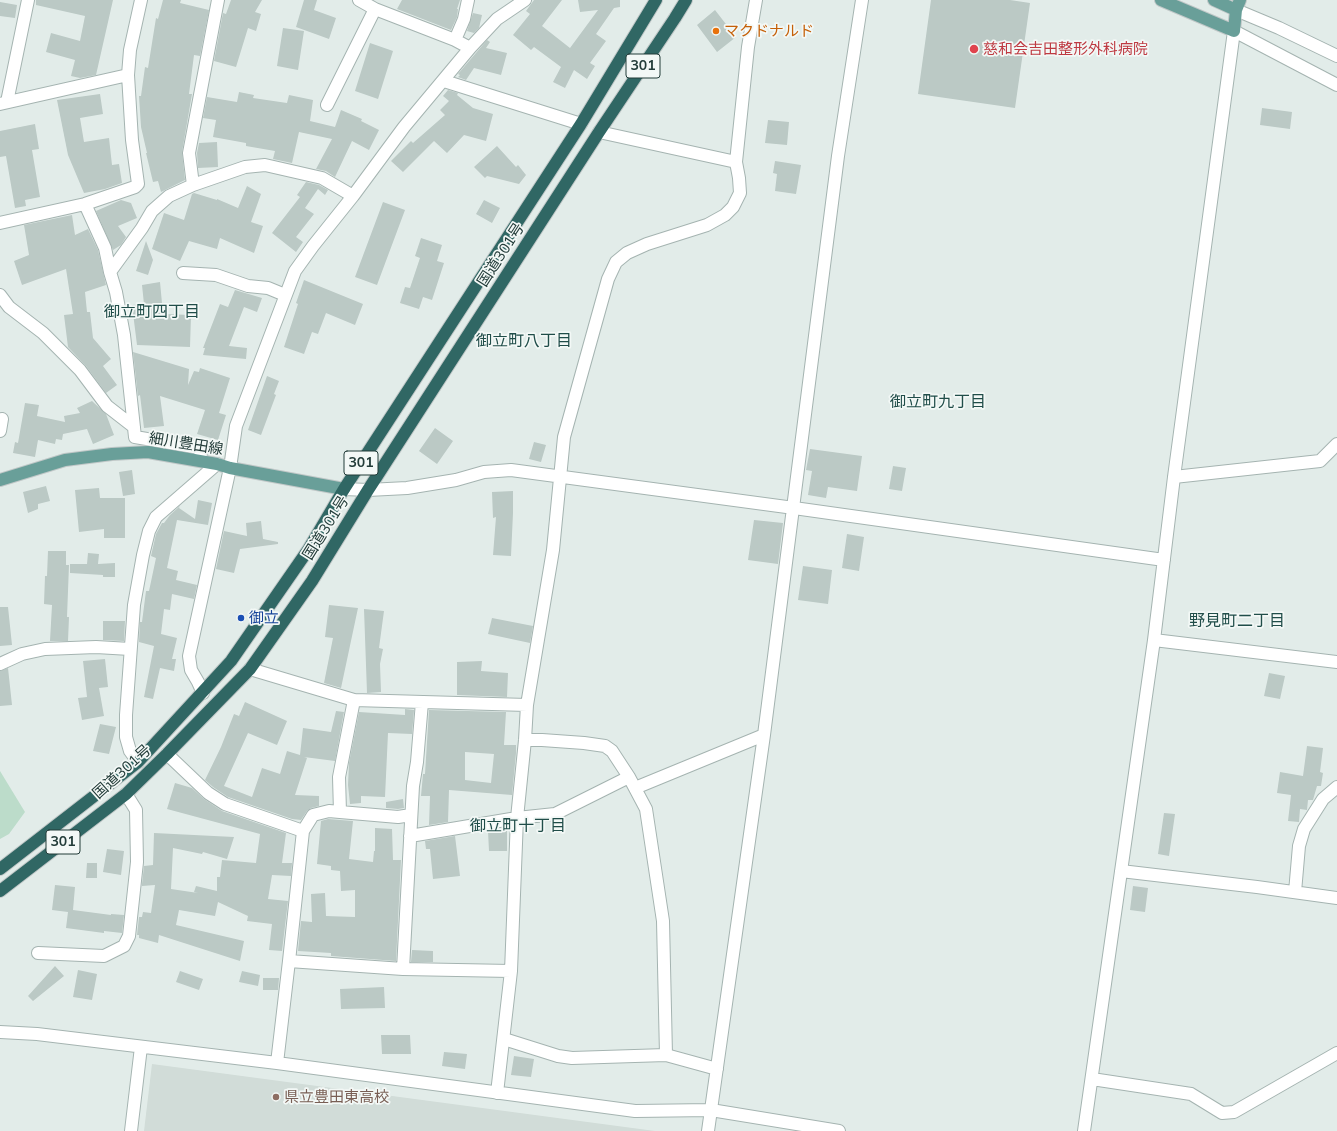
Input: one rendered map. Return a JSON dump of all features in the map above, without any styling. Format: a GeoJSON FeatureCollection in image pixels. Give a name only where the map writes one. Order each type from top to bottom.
{"type":"FeatureCollection","features":[{"type":"Feature","properties":{"kind":"highway","name":"国道301号"},"geometry":{"type":"LineString","coordinates":[[0,869],[138,762],[231,661],[308,550],[344,490],[581,124],[656,0]]}},
{"type":"Feature","properties":{"kind":"highway","name":"国道301号"},"geometry":{"type":"LineString","coordinates":[[0,891],[126,794],[250,669],[312,581],[368,490],[686,0]]}},
{"type":"Feature","properties":{"kind":"main road"},"geometry":{"type":"LineString","coordinates":[[1162,0],[1234,31],[1238,5],[1214,0]]}},
{"type":"Feature","properties":{"kind":"main road","name":"細川豊田線"},"geometry":{"type":"LineString","coordinates":[[0,480],[65,460],[112,454],[148,452],[217,464],[230,468],[344,490]]}},
{"type":"Feature","properties":{"kind":"street"},"geometry":{"type":"LineString","coordinates":[[28,0],[4,103],[128,76]]}},
{"type":"Feature","properties":{"kind":"street"},"geometry":{"type":"LineString","coordinates":[[0,223],[85,204],[135,187],[138,184],[132,140],[128,76],[130,50],[141,0]]}},
{"type":"Feature","properties":{"kind":"street"},"geometry":{"type":"LineString","coordinates":[[193,185],[189,153],[218,0]]}},
{"type":"Feature","properties":{"kind":"street"},"geometry":{"type":"LineString","coordinates":[[359,0],[375,9],[455,40],[470,48]]}},
{"type":"Feature","properties":{"kind":"street"},"geometry":{"type":"LineString","coordinates":[[455,40],[464,19],[468,0]]}},
{"type":"Feature","properties":{"kind":"street"},"geometry":{"type":"LineString","coordinates":[[203,693],[191,670],[189,656],[230,468],[236,426],[294,271],[353,196],[404,127],[444,81],[470,48],[497,19],[525,0]]}},
{"type":"Feature","properties":{"kind":"street"},"geometry":{"type":"LineString","coordinates":[[497,1093],[511,971],[517,818],[527,705],[553,550],[564,437],[608,279],[616,262],[627,253],[647,244],[707,225],[725,215],[733,207],[740,194],[736,162],[748,47],[756,0]]}},
{"type":"Feature","properties":{"kind":"street"},"geometry":{"type":"LineString","coordinates":[[708,1131],[764,735],[838,156],[862,0]]}},
{"type":"Feature","properties":{"kind":"street"},"geometry":{"type":"LineString","coordinates":[[1238,5],[1279,28],[1337,56]]}},
{"type":"Feature","properties":{"kind":"street"},"geometry":{"type":"LineString","coordinates":[[327,105],[375,9]]}},
{"type":"Feature","properties":{"kind":"street"},"geometry":{"type":"LineString","coordinates":[[1084,1131],[1154,640],[1174,477],[1234,31],[1337,85]]}},
{"type":"Feature","properties":{"kind":"street"},"geometry":{"type":"LineString","coordinates":[[444,81],[581,124]]}},
{"type":"Feature","properties":{"kind":"street"},"geometry":{"type":"LineString","coordinates":[[599,132],[736,162]]}},
{"type":"Feature","properties":{"kind":"street"},"geometry":{"type":"LineString","coordinates":[[110,272],[142,228],[152,211],[169,196],[193,185],[245,167],[265,166],[322,178],[353,196]]}},
{"type":"Feature","properties":{"kind":"street"},"geometry":{"type":"LineString","coordinates":[[85,204],[105,248],[116,292],[124,335],[135,437],[200,448],[201,461]]}},
{"type":"Feature","properties":{"kind":"street"},"geometry":{"type":"LineString","coordinates":[[183,273],[216,275],[248,286],[268,288],[285,295]]}},
{"type":"Feature","properties":{"kind":"street"},"geometry":{"type":"LineString","coordinates":[[0,295],[9,307],[44,333],[80,370],[107,406],[134,427]]}},
{"type":"Feature","properties":{"kind":"street"},"geometry":{"type":"LineString","coordinates":[[0,431],[2,419]]}},
{"type":"Feature","properties":{"kind":"street"},"geometry":{"type":"LineString","coordinates":[[1174,477],[1320,461],[1337,444]]}},
{"type":"Feature","properties":{"kind":"street"},"geometry":{"type":"LineString","coordinates":[[138,762],[130,751],[126,737],[130,650],[134,605],[143,555],[150,530],[156,517],[217,464]]}},
{"type":"Feature","properties":{"kind":"street"},"geometry":{"type":"LineString","coordinates":[[344,490],[407,488],[456,480],[484,472],[511,470],[1164,560]]}},
{"type":"Feature","properties":{"kind":"street"},"geometry":{"type":"LineString","coordinates":[[1154,640],[1337,662]]}},
{"type":"Feature","properties":{"kind":"street"},"geometry":{"type":"LineString","coordinates":[[0,664],[22,654],[45,649],[96,647],[130,650]]}},
{"type":"Feature","properties":{"kind":"street"},"geometry":{"type":"LineString","coordinates":[[250,669],[354,700],[527,705]]}},
{"type":"Feature","properties":{"kind":"street"},"geometry":{"type":"LineString","coordinates":[[340,812],[339,777],[354,700]]}},
{"type":"Feature","properties":{"kind":"street"},"geometry":{"type":"LineString","coordinates":[[403,969],[410,836],[422,702]]}},
{"type":"Feature","properties":{"kind":"street"},"geometry":{"type":"LineString","coordinates":[[634,788],[764,735]]}},
{"type":"Feature","properties":{"kind":"street"},"geometry":{"type":"LineString","coordinates":[[525,740],[584,743],[605,746],[612,751],[646,809],[663,921],[666,1055]]}},
{"type":"Feature","properties":{"kind":"street"},"geometry":{"type":"LineString","coordinates":[[167,754],[208,793],[225,804],[303,831]]}},
{"type":"Feature","properties":{"kind":"street"},"geometry":{"type":"LineString","coordinates":[[410,836],[517,818],[555,814],[628,777]]}},
{"type":"Feature","properties":{"kind":"street"},"geometry":{"type":"LineString","coordinates":[[1295,892],[1299,846],[1304,829],[1323,799],[1337,787]]}},
{"type":"Feature","properties":{"kind":"street"},"geometry":{"type":"LineString","coordinates":[[38,953],[104,956],[124,946],[129,936],[137,862],[136,810],[126,794]]}},
{"type":"Feature","properties":{"kind":"street"},"geometry":{"type":"LineString","coordinates":[[277,1063],[303,831],[313,815],[329,811],[398,817],[412,815]]}},
{"type":"Feature","properties":{"kind":"street"},"geometry":{"type":"LineString","coordinates":[[1121,871],[1337,898]]}},
{"type":"Feature","properties":{"kind":"street"},"geometry":{"type":"LineString","coordinates":[[289,961],[403,969],[511,971]]}},
{"type":"Feature","properties":{"kind":"street"},"geometry":{"type":"LineString","coordinates":[[0,1032],[37,1034],[277,1063],[635,1111],[711,1110],[839,1131]]}},
{"type":"Feature","properties":{"kind":"street"},"geometry":{"type":"LineString","coordinates":[[504,1039],[558,1056],[572,1058],[666,1055],[717,1069]]}},
{"type":"Feature","properties":{"kind":"street"},"geometry":{"type":"LineString","coordinates":[[131,1131],[141,1047]]}},
{"type":"Feature","properties":{"kind":"street"},"geometry":{"type":"LineString","coordinates":[[1092,1080],[1191,1094],[1222,1113],[1234,1112],[1337,1053]]}},
{"type":"Feature","properties":{"kind":"shaded area","name":"県立豊田東高校"},"geometry":{"type":"Polygon","coordinates":[[[152,1064],[655,1131],[144,1131],[152,1064]]]}},
{"type":"Feature","properties":{"kind":"green space"},"geometry":{"type":"Polygon","coordinates":[[[0,771],[25,812],[9,834],[0,839],[0,771]]]}},
{"type":"Feature","properties":{"kind":"building"},"geometry":{"type":"Polygon","coordinates":[[[36,0],[113,0],[96,75],[80,78],[71,76],[75,60],[46,52],[51,33],[80,41],[85,16],[36,5],[36,0]]]}},
{"type":"Feature","properties":{"kind":"building"},"geometry":{"type":"Polygon","coordinates":[[[163,0],[181,0],[180,3],[209,10],[200,56],[194,55],[189,94],[192,94],[182,152],[185,180],[161,192],[158,181],[153,182],[146,153],[141,127],[139,96],[141,96],[145,67],[148,68],[156,18],[158,19],[163,0]]]}},
{"type":"Feature","properties":{"kind":"building"},"geometry":{"type":"Polygon","coordinates":[[[231,0],[262,0],[255,12],[261,14],[256,31],[248,28],[236,67],[214,61],[223,13],[226,14],[231,0]]]}},
{"type":"Feature","properties":{"kind":"building"},"geometry":{"type":"Polygon","coordinates":[[[304,0],[317,0],[314,10],[336,18],[329,39],[296,27],[304,0]]]}},
{"type":"Feature","properties":{"kind":"building"},"geometry":{"type":"Polygon","coordinates":[[[402,0],[460,0],[457,9],[457,17],[451,30],[397,9],[402,0]]]}},
{"type":"Feature","properties":{"kind":"building"},"geometry":{"type":"Polygon","coordinates":[[[534,0],[562,0],[542,26],[570,48],[598,10],[580,12],[578,0],[620,0],[620,7],[614,8],[596,34],[606,41],[590,63],[595,66],[587,79],[574,70],[565,88],[553,82],[561,67],[534,47],[531,50],[513,35],[530,14],[526,11],[534,0]]]}},
{"type":"Feature","properties":{"kind":"building","name":"慈和会吉田整形外科病院"},"geometry":{"type":"Polygon","coordinates":[[[931,0],[1010,0],[1030,3],[1015,108],[918,94],[931,0]]]}},
{"type":"Feature","properties":{"kind":"building"},"geometry":{"type":"Polygon","coordinates":[[[0,2],[17,5],[15,18],[0,16],[0,2]]]}},
{"type":"Feature","properties":{"kind":"building","name":"マクドナルド"},"geometry":{"type":"Polygon","coordinates":[[[715,10],[736,37],[717,52],[697,25],[715,10]]]}},
{"type":"Feature","properties":{"kind":"building"},"geometry":{"type":"Polygon","coordinates":[[[473,13],[482,15],[479,28],[474,33],[467,31],[473,13]]]}},
{"type":"Feature","properties":{"kind":"building"},"geometry":{"type":"Polygon","coordinates":[[[283,28],[304,31],[298,70],[277,66],[283,28]]]}},
{"type":"Feature","properties":{"kind":"building"},"geometry":{"type":"Polygon","coordinates":[[[487,40],[490,42],[486,48],[507,53],[501,75],[474,68],[466,80],[458,77],[460,75],[458,74],[487,40]]]}},
{"type":"Feature","properties":{"kind":"building"},"geometry":{"type":"Polygon","coordinates":[[[370,43],[393,51],[378,99],[355,91],[370,43]]]}},
{"type":"Feature","properties":{"kind":"building"},"geometry":{"type":"Polygon","coordinates":[[[448,90],[458,93],[457,95],[473,108],[493,114],[486,141],[464,135],[447,153],[434,141],[403,172],[391,161],[411,141],[413,143],[445,115],[440,110],[449,101],[443,96],[448,90]]]}},
{"type":"Feature","properties":{"kind":"building"},"geometry":{"type":"Polygon","coordinates":[[[239,92],[254,95],[253,98],[287,103],[289,95],[313,100],[310,121],[335,127],[341,110],[362,119],[361,121],[379,130],[369,150],[352,141],[335,177],[326,171],[316,169],[332,139],[299,132],[292,163],[273,159],[275,151],[246,146],[246,143],[213,137],[216,120],[203,118],[207,97],[237,102],[239,92]]]}},
{"type":"Feature","properties":{"kind":"building"},"geometry":{"type":"Polygon","coordinates":[[[100,94],[103,114],[80,118],[84,142],[109,138],[112,165],[119,164],[122,183],[105,189],[84,193],[68,155],[57,100],[100,94]]]}},
{"type":"Feature","properties":{"kind":"building"},"geometry":{"type":"Polygon","coordinates":[[[1262,108],[1292,112],[1290,129],[1260,125],[1262,108]]]}},
{"type":"Feature","properties":{"kind":"building"},"geometry":{"type":"Polygon","coordinates":[[[768,120],[789,122],[787,145],[765,143],[768,120]]]}},
{"type":"Feature","properties":{"kind":"building"},"geometry":{"type":"Polygon","coordinates":[[[35,124],[39,149],[32,150],[40,197],[25,200],[26,206],[15,208],[6,156],[0,157],[0,131],[35,124]]]}},
{"type":"Feature","properties":{"kind":"building"},"geometry":{"type":"Polygon","coordinates":[[[217,142],[218,167],[198,168],[197,153],[199,143],[217,142]]]}},
{"type":"Feature","properties":{"kind":"building"},"geometry":{"type":"Polygon","coordinates":[[[497,146],[516,167],[518,165],[526,175],[519,184],[487,176],[485,178],[474,167],[497,146]]]}},
{"type":"Feature","properties":{"kind":"building"},"geometry":{"type":"Polygon","coordinates":[[[775,161],[801,165],[796,194],[775,191],[777,174],[773,173],[775,161]]]}},
{"type":"Feature","properties":{"kind":"building"},"geometry":{"type":"Polygon","coordinates":[[[306,182],[319,185],[328,190],[325,195],[318,189],[305,208],[314,214],[296,237],[303,242],[296,252],[272,233],[300,197],[297,195],[306,182]]]}},
{"type":"Feature","properties":{"kind":"building"},"geometry":{"type":"Polygon","coordinates":[[[247,186],[261,194],[251,222],[263,226],[254,253],[220,238],[217,249],[189,241],[180,261],[152,249],[164,213],[184,220],[192,194],[194,193],[217,199],[238,208],[247,186]]]}},
{"type":"Feature","properties":{"kind":"building"},"geometry":{"type":"Polygon","coordinates":[[[121,200],[131,203],[137,218],[118,226],[126,237],[121,245],[113,250],[96,211],[121,200]]]}},
{"type":"Feature","properties":{"kind":"building"},"geometry":{"type":"Polygon","coordinates":[[[484,200],[500,208],[492,223],[476,214],[484,200]]]}},
{"type":"Feature","properties":{"kind":"building"},"geometry":{"type":"Polygon","coordinates":[[[383,202],[405,210],[377,285],[355,277],[383,202]]]}},
{"type":"Feature","properties":{"kind":"building"},"geometry":{"type":"Polygon","coordinates":[[[72,215],[75,235],[88,229],[98,250],[106,285],[85,292],[87,312],[90,312],[93,338],[111,359],[103,366],[117,385],[106,393],[86,366],[68,347],[64,315],[73,314],[66,269],[22,285],[14,261],[29,255],[24,225],[72,215]]]}},
{"type":"Feature","properties":{"kind":"building"},"geometry":{"type":"Polygon","coordinates":[[[421,238],[442,245],[437,261],[444,263],[432,300],[423,297],[419,309],[400,303],[405,287],[410,288],[420,258],[415,256],[421,238]]]}},
{"type":"Feature","properties":{"kind":"building"},"geometry":{"type":"Polygon","coordinates":[[[146,241],[153,260],[148,275],[136,271],[146,241]]]}},
{"type":"Feature","properties":{"kind":"building"},"geometry":{"type":"Polygon","coordinates":[[[304,280],[363,304],[355,325],[326,313],[318,334],[312,332],[304,354],[284,347],[304,280]]]}},
{"type":"Feature","properties":{"kind":"building"},"geometry":{"type":"Polygon","coordinates":[[[160,282],[163,314],[191,315],[190,347],[137,345],[132,305],[144,304],[142,285],[160,282]]]}},
{"type":"Feature","properties":{"kind":"building"},"geometry":{"type":"Polygon","coordinates":[[[235,290],[262,298],[257,312],[244,307],[229,346],[247,348],[246,359],[203,355],[205,348],[203,348],[220,304],[228,307],[235,290]]]}},
{"type":"Feature","properties":{"kind":"building"},"geometry":{"type":"Polygon","coordinates":[[[133,352],[189,369],[188,385],[194,371],[199,372],[200,368],[230,378],[219,413],[226,415],[218,440],[197,434],[205,410],[160,396],[164,426],[144,428],[140,395],[138,396],[133,352]]]}},
{"type":"Feature","properties":{"kind":"building"},"geometry":{"type":"Polygon","coordinates":[[[267,376],[279,381],[274,394],[276,395],[261,435],[248,430],[267,376]]]}},
{"type":"Feature","properties":{"kind":"building"},"geometry":{"type":"Polygon","coordinates":[[[92,401],[106,414],[114,435],[93,444],[87,429],[63,434],[62,440],[56,439],[55,444],[38,440],[35,457],[13,453],[15,442],[18,443],[25,403],[39,405],[37,416],[65,422],[64,416],[80,413],[77,408],[92,401]]]}},
{"type":"Feature","properties":{"kind":"building"},"geometry":{"type":"Polygon","coordinates":[[[435,428],[453,441],[437,464],[419,451],[435,428]]]}},
{"type":"Feature","properties":{"kind":"building"},"geometry":{"type":"Polygon","coordinates":[[[534,442],[546,445],[541,462],[529,459],[534,442]]]}},
{"type":"Feature","properties":{"kind":"building"},"geometry":{"type":"Polygon","coordinates":[[[810,449],[862,456],[857,491],[828,487],[826,498],[808,495],[812,471],[806,470],[810,449]]]}},
{"type":"Feature","properties":{"kind":"building"},"geometry":{"type":"Polygon","coordinates":[[[893,466],[906,468],[902,491],[889,489],[893,466]]]}},
{"type":"Feature","properties":{"kind":"building"},"geometry":{"type":"Polygon","coordinates":[[[132,470],[135,494],[123,496],[119,472],[132,470]]]}},
{"type":"Feature","properties":{"kind":"building"},"geometry":{"type":"Polygon","coordinates":[[[46,486],[50,501],[38,504],[38,509],[28,513],[23,492],[46,486]]]}},
{"type":"Feature","properties":{"kind":"building"},"geometry":{"type":"Polygon","coordinates":[[[99,488],[100,498],[125,498],[125,538],[104,538],[104,529],[79,532],[75,490],[99,488]]]}},
{"type":"Feature","properties":{"kind":"building"},"geometry":{"type":"Polygon","coordinates":[[[513,491],[511,556],[493,555],[496,517],[493,518],[492,492],[513,491]]]}},
{"type":"Feature","properties":{"kind":"building"},"geometry":{"type":"Polygon","coordinates":[[[198,500],[212,503],[208,525],[177,520],[167,568],[178,571],[176,580],[197,585],[194,599],[172,594],[170,610],[164,609],[161,634],[177,638],[172,659],[176,659],[174,671],[160,668],[153,699],[144,697],[154,646],[139,642],[140,622],[142,622],[146,591],[149,591],[156,558],[151,556],[156,534],[162,523],[164,523],[180,506],[179,508],[195,519],[198,500]]]}},
{"type":"Feature","properties":{"kind":"building"},"geometry":{"type":"Polygon","coordinates":[[[754,520],[783,523],[778,564],[748,560],[754,520]]]}},
{"type":"Feature","properties":{"kind":"building"},"geometry":{"type":"Polygon","coordinates":[[[261,521],[263,539],[278,542],[278,544],[240,549],[234,573],[216,569],[224,531],[247,536],[246,523],[261,521]]]}},
{"type":"Feature","properties":{"kind":"building"},"geometry":{"type":"Polygon","coordinates":[[[847,534],[864,537],[859,571],[842,568],[847,534]]]}},
{"type":"Feature","properties":{"kind":"building"},"geometry":{"type":"Polygon","coordinates":[[[48,551],[66,551],[66,565],[69,565],[67,617],[69,617],[68,641],[50,641],[52,605],[44,604],[48,551]]]}},
{"type":"Feature","properties":{"kind":"building"},"geometry":{"type":"Polygon","coordinates":[[[88,553],[99,554],[98,564],[115,563],[115,577],[70,573],[70,564],[87,564],[88,553]]]}},
{"type":"Feature","properties":{"kind":"building"},"geometry":{"type":"Polygon","coordinates":[[[803,566],[832,570],[828,604],[798,600],[803,566]]]}},
{"type":"Feature","properties":{"kind":"building"},"geometry":{"type":"Polygon","coordinates":[[[329,605],[358,608],[341,688],[324,683],[333,638],[325,637],[329,605]]]}},
{"type":"Feature","properties":{"kind":"building"},"geometry":{"type":"Polygon","coordinates":[[[0,607],[8,607],[12,645],[0,646],[0,607]]]}},
{"type":"Feature","properties":{"kind":"building"},"geometry":{"type":"Polygon","coordinates":[[[364,609],[384,611],[379,648],[383,649],[380,664],[381,692],[367,693],[364,609]]]}},
{"type":"Feature","properties":{"kind":"building"},"geometry":{"type":"Polygon","coordinates":[[[492,618],[533,626],[530,643],[488,634],[492,618]]]}},
{"type":"Feature","properties":{"kind":"building"},"geometry":{"type":"Polygon","coordinates":[[[103,621],[125,621],[124,641],[103,640],[103,621]]]}},
{"type":"Feature","properties":{"kind":"building"},"geometry":{"type":"Polygon","coordinates":[[[105,659],[108,687],[99,688],[104,716],[82,720],[78,698],[87,697],[83,661],[105,659]]]}},
{"type":"Feature","properties":{"kind":"building"},"geometry":{"type":"Polygon","coordinates":[[[482,661],[481,671],[508,673],[507,697],[457,695],[457,662],[482,661]]]}},
{"type":"Feature","properties":{"kind":"building"},"geometry":{"type":"Polygon","coordinates":[[[8,668],[12,705],[0,706],[0,671],[8,668]]]}},
{"type":"Feature","properties":{"kind":"building"},"geometry":{"type":"Polygon","coordinates":[[[1269,673],[1285,676],[1280,699],[1264,696],[1269,673]]]}},
{"type":"Feature","properties":{"kind":"building"},"geometry":{"type":"Polygon","coordinates":[[[245,702],[287,721],[277,745],[248,733],[224,786],[252,797],[262,768],[280,774],[287,751],[300,755],[303,728],[331,732],[336,711],[344,712],[335,761],[304,757],[307,758],[295,795],[319,796],[319,806],[311,808],[307,811],[301,820],[292,819],[228,797],[205,780],[221,747],[234,714],[239,716],[245,702]]]}},
{"type":"Feature","properties":{"kind":"building"},"geometry":{"type":"Polygon","coordinates":[[[405,709],[414,710],[412,734],[388,733],[385,797],[361,796],[361,803],[350,804],[348,785],[349,763],[359,712],[405,715],[405,709]]]}},
{"type":"Feature","properties":{"kind":"building"},"geometry":{"type":"Polygon","coordinates":[[[429,710],[506,712],[504,745],[516,745],[512,795],[449,790],[448,822],[429,825],[430,796],[421,796],[423,774],[425,774],[429,710]],[[465,752],[465,780],[491,783],[494,754],[465,752]]]}},
{"type":"Feature","properties":{"kind":"building"},"geometry":{"type":"Polygon","coordinates":[[[100,724],[116,727],[109,754],[93,751],[100,724]]]}},
{"type":"Feature","properties":{"kind":"building"},"geometry":{"type":"Polygon","coordinates":[[[1307,746],[1323,748],[1320,772],[1323,773],[1321,786],[1317,786],[1313,800],[1308,800],[1307,810],[1300,809],[1299,822],[1288,821],[1291,795],[1277,793],[1280,772],[1303,776],[1307,746]]]}},
{"type":"Feature","properties":{"kind":"building"},"geometry":{"type":"Polygon","coordinates":[[[175,783],[192,788],[204,799],[222,811],[286,833],[282,863],[292,863],[291,876],[272,875],[268,899],[288,901],[282,951],[269,950],[272,924],[247,921],[248,916],[218,902],[215,916],[179,910],[176,925],[244,941],[240,961],[159,935],[158,943],[139,938],[139,935],[137,935],[139,917],[142,917],[143,912],[151,913],[155,885],[142,886],[142,884],[144,866],[153,865],[154,833],[234,837],[227,859],[203,852],[202,854],[173,848],[171,889],[198,893],[194,892],[196,886],[217,891],[217,877],[220,877],[222,860],[256,863],[260,834],[167,809],[175,783]]]}},
{"type":"Feature","properties":{"kind":"building"},"geometry":{"type":"Polygon","coordinates":[[[403,799],[404,808],[386,808],[386,802],[403,799]]]}},
{"type":"Feature","properties":{"kind":"building"},"geometry":{"type":"Polygon","coordinates":[[[1164,813],[1175,814],[1169,856],[1158,854],[1164,813]]]}},
{"type":"Feature","properties":{"kind":"building"},"geometry":{"type":"Polygon","coordinates":[[[328,819],[353,821],[349,859],[373,862],[375,851],[375,828],[392,829],[393,860],[401,860],[396,961],[331,956],[331,953],[298,951],[301,921],[312,922],[311,894],[325,893],[326,916],[355,917],[355,890],[341,891],[340,871],[331,870],[331,866],[317,864],[321,821],[328,819]]]}},
{"type":"Feature","properties":{"kind":"building"},"geometry":{"type":"Polygon","coordinates":[[[507,829],[507,851],[489,851],[488,831],[507,829]]]}},
{"type":"Feature","properties":{"kind":"building"},"geometry":{"type":"Polygon","coordinates":[[[455,836],[460,876],[433,879],[430,849],[426,849],[425,841],[455,836]]]}},
{"type":"Feature","properties":{"kind":"building"},"geometry":{"type":"Polygon","coordinates":[[[107,849],[124,851],[121,875],[103,872],[107,849]]]}},
{"type":"Feature","properties":{"kind":"building"},"geometry":{"type":"Polygon","coordinates":[[[87,863],[97,863],[97,878],[86,878],[87,863]]]}},
{"type":"Feature","properties":{"kind":"building"},"geometry":{"type":"Polygon","coordinates":[[[55,885],[75,887],[73,910],[111,915],[124,915],[122,933],[104,931],[104,933],[66,928],[68,912],[52,910],[55,885]]]}},
{"type":"Feature","properties":{"kind":"building"},"geometry":{"type":"Polygon","coordinates":[[[1133,886],[1148,888],[1145,912],[1130,910],[1133,886]]]}},
{"type":"Feature","properties":{"kind":"building"},"geometry":{"type":"Polygon","coordinates":[[[412,950],[433,951],[433,962],[411,962],[412,950]]]}},
{"type":"Feature","properties":{"kind":"building"},"geometry":{"type":"Polygon","coordinates":[[[55,966],[64,976],[33,1001],[28,996],[55,966]]]}},
{"type":"Feature","properties":{"kind":"building"},"geometry":{"type":"Polygon","coordinates":[[[78,970],[97,974],[92,1000],[73,997],[78,970]]]}},
{"type":"Feature","properties":{"kind":"building"},"geometry":{"type":"Polygon","coordinates":[[[180,971],[203,979],[199,990],[176,982],[180,971]]]}},
{"type":"Feature","properties":{"kind":"building"},"geometry":{"type":"Polygon","coordinates":[[[242,971],[260,975],[258,986],[239,982],[242,971]]]}},
{"type":"Feature","properties":{"kind":"building"},"geometry":{"type":"Polygon","coordinates":[[[263,978],[279,978],[278,990],[263,990],[263,978]]]}},
{"type":"Feature","properties":{"kind":"building"},"geometry":{"type":"Polygon","coordinates":[[[384,987],[385,1008],[341,1009],[340,989],[384,987]]]}},
{"type":"Feature","properties":{"kind":"building"},"geometry":{"type":"Polygon","coordinates":[[[381,1035],[410,1035],[411,1054],[382,1054],[381,1035]]]}},
{"type":"Feature","properties":{"kind":"building"},"geometry":{"type":"Polygon","coordinates":[[[444,1052],[467,1054],[465,1069],[442,1066],[444,1052]]]}},
{"type":"Feature","properties":{"kind":"building"},"geometry":{"type":"Polygon","coordinates":[[[514,1056],[534,1059],[531,1077],[511,1075],[514,1056]]]}},
{"type":"Feature","properties":{"kind":"place","name":"マクドナルド"},"geometry":{"type":"Point","coordinates":[716,31]}},
{"type":"Feature","properties":{"kind":"place","name":"慈和会吉田整形外科病院"},"geometry":{"type":"Point","coordinates":[974,49]}},
{"type":"Feature","properties":{"kind":"place","name":"御立"},"geometry":{"type":"Point","coordinates":[241,618]}},
{"type":"Feature","properties":{"kind":"place","name":"県立豊田東高校"},"geometry":{"type":"Point","coordinates":[276,1097]}},
{"type":"Feature","properties":{"kind":"district","name":"御立町四丁目"},"geometry":{"type":"Point","coordinates":[152,312]}},
{"type":"Feature","properties":{"kind":"district","name":"御立町八丁目"},"geometry":{"type":"Point","coordinates":[524,341]}},
{"type":"Feature","properties":{"kind":"district","name":"御立町九丁目"},"geometry":{"type":"Point","coordinates":[938,402]}},
{"type":"Feature","properties":{"kind":"district","name":"野見町二丁目"},"geometry":{"type":"Point","coordinates":[1237,621]}},
{"type":"Feature","properties":{"kind":"district","name":"御立町十丁目"},"geometry":{"type":"Point","coordinates":[518,826]}}]}
